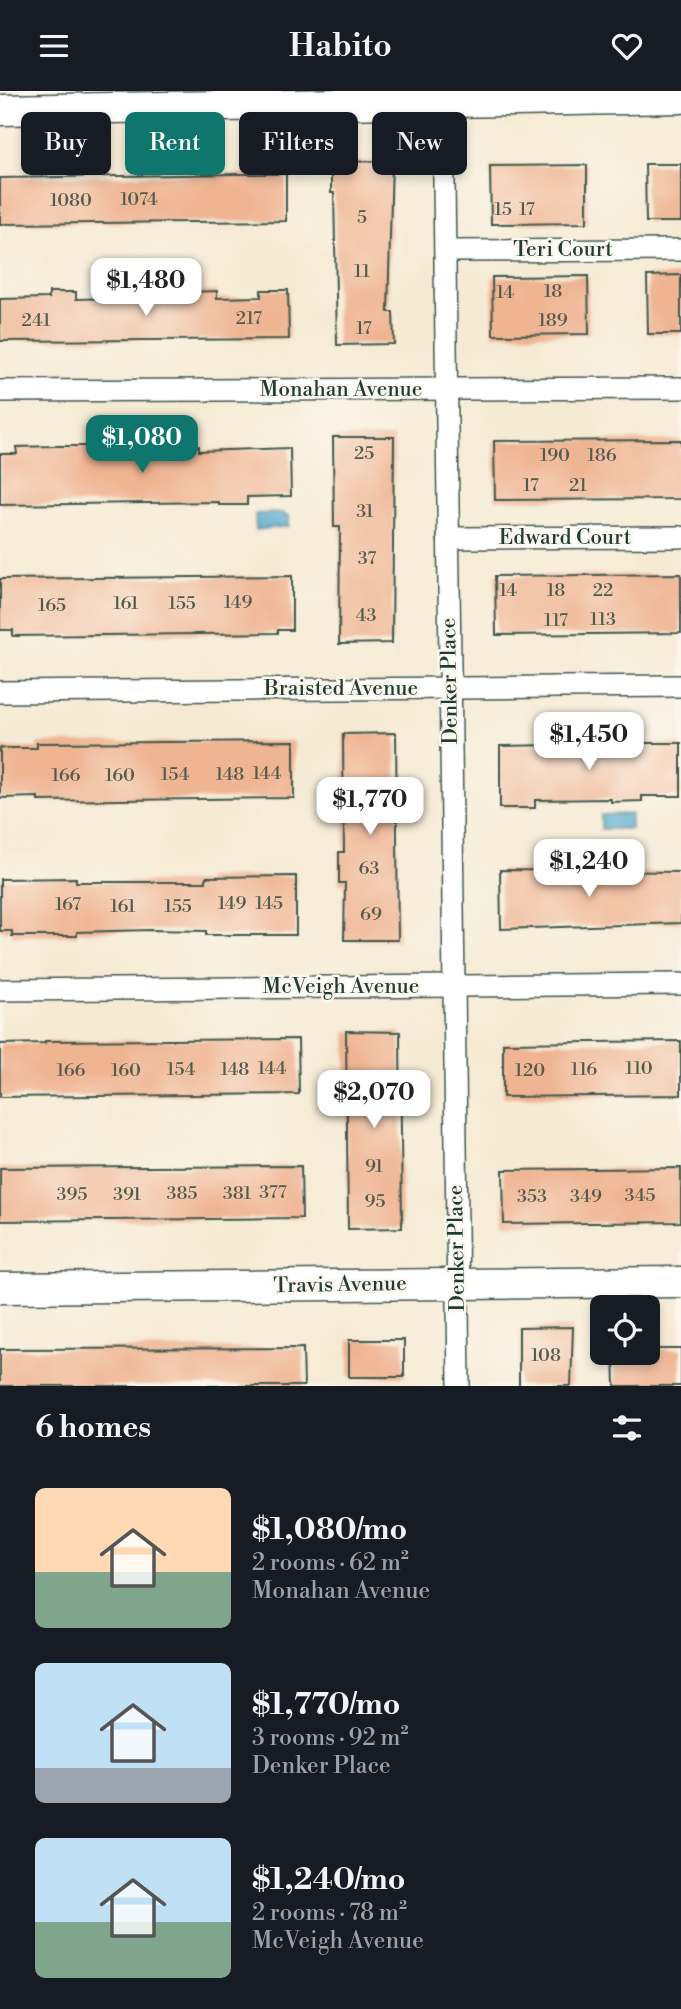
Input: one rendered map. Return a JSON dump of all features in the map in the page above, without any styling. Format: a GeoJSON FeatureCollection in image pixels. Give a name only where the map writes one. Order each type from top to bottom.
{"type":"FeatureCollection","features":[{"type":"Feature","properties":{"kind":"street"},"geometry":{"type":"LineString","coordinates":[[0,110],[77,100],[369,98],[443,102],[681,98]]}},
{"type":"Feature","properties":{"kind":"street","name":"Denker Place"},"geometry":{"type":"LineString","coordinates":[[443,102],[459,1386]]}},
{"type":"Feature","properties":{"kind":"street","name":"Teri Court"},"geometry":{"type":"LineString","coordinates":[[446,251],[681,250]]}},
{"type":"Feature","properties":{"kind":"street","name":"Monahan Avenue"},"geometry":{"type":"LineString","coordinates":[[0,391],[681,388]]}},
{"type":"Feature","properties":{"kind":"street","name":"Edward Court"},"geometry":{"type":"LineString","coordinates":[[448,538],[681,537]]}},
{"type":"Feature","properties":{"kind":"street","name":"Braisted Avenue"},"geometry":{"type":"LineString","coordinates":[[0,692],[681,686]]}},
{"type":"Feature","properties":{"kind":"street","name":"McVeigh Avenue"},"geometry":{"type":"LineString","coordinates":[[0,990],[681,984]]}},
{"type":"Feature","properties":{"kind":"street","name":"Travis Avenue"},"geometry":{"type":"LineString","coordinates":[[0,1288],[681,1282]]}},
{"type":"Feature","properties":{"kind":"water"},"geometry":{"type":"Polygon","coordinates":[[[284,513],[284,516],[289,515],[289,526],[256,530],[255,514],[284,513]]]}},
{"type":"Feature","properties":{"kind":"water"},"geometry":{"type":"Polygon","coordinates":[[[631,814],[631,829],[601,829],[601,815],[631,814]]]}},
{"type":"Feature","properties":{"kind":"building"},"geometry":{"type":"Polygon","coordinates":[[[372,161],[372,175],[392,175],[388,312],[393,312],[394,344],[337,345],[334,193],[331,193],[331,175],[358,175],[358,162],[372,161]]]}},
{"type":"Feature","properties":{"kind":"building"},"geometry":{"type":"Polygon","coordinates":[[[645,164],[681,164],[681,222],[646,222],[645,164]]]}},
{"type":"Feature","properties":{"kind":"building"},"geometry":{"type":"Polygon","coordinates":[[[587,165],[587,223],[491,224],[490,166],[587,165]]]}},
{"type":"Feature","properties":{"kind":"building"},"geometry":{"type":"Polygon","coordinates":[[[286,175],[286,221],[0,224],[0,178],[286,175]]]}},
{"type":"Feature","properties":{"kind":"building"},"geometry":{"type":"Polygon","coordinates":[[[681,275],[681,334],[648,334],[647,276],[681,275]]]}},
{"type":"Feature","properties":{"kind":"building"},"geometry":{"type":"Polygon","coordinates":[[[588,276],[589,334],[493,335],[492,277],[588,276]]]}},
{"type":"Feature","properties":{"kind":"building"},"geometry":{"type":"Polygon","coordinates":[[[261,290],[288,290],[289,339],[0,341],[0,299],[49,298],[49,292],[76,292],[76,299],[120,298],[119,291],[146,291],[147,299],[191,297],[190,292],[217,291],[217,298],[261,297],[261,290]]]}},
{"type":"Feature","properties":{"kind":"building"},"geometry":{"type":"Polygon","coordinates":[[[333,437],[394,437],[392,643],[339,644],[340,527],[334,527],[333,437]]]}},
{"type":"Feature","properties":{"kind":"building"},"geometry":{"type":"Polygon","coordinates":[[[681,440],[681,499],[495,500],[494,441],[681,440]]]}},
{"type":"Feature","properties":{"kind":"building"},"geometry":{"type":"Polygon","coordinates":[[[199,446],[199,451],[290,448],[291,496],[247,497],[247,505],[219,505],[219,502],[0,505],[0,454],[17,454],[16,447],[199,446]]]}},
{"type":"Feature","properties":{"kind":"building"},"geometry":{"type":"Polygon","coordinates":[[[681,574],[681,633],[496,635],[495,576],[681,574]]]}},
{"type":"Feature","properties":{"kind":"building"},"geometry":{"type":"Polygon","coordinates":[[[292,576],[292,630],[278,630],[278,633],[13,636],[13,630],[0,630],[0,579],[292,576]]]}},
{"type":"Feature","properties":{"kind":"building"},"geometry":{"type":"Polygon","coordinates":[[[396,733],[398,940],[344,940],[345,883],[339,883],[339,852],[344,852],[343,734],[396,733]]]}},
{"type":"Feature","properties":{"kind":"building"},"geometry":{"type":"Polygon","coordinates":[[[294,741],[294,798],[38,801],[38,797],[0,798],[0,748],[37,748],[37,743],[294,741]]]}},
{"type":"Feature","properties":{"kind":"building"},"geometry":{"type":"Polygon","coordinates":[[[641,741],[681,743],[681,796],[642,796],[642,801],[611,802],[611,799],[535,800],[535,808],[500,808],[500,746],[641,741]]]}},
{"type":"Feature","properties":{"kind":"building"},"geometry":{"type":"Polygon","coordinates":[[[500,870],[681,872],[681,923],[501,929],[500,870]]]}},
{"type":"Feature","properties":{"kind":"building"},"geometry":{"type":"Polygon","coordinates":[[[296,876],[296,935],[206,935],[206,931],[150,930],[77,932],[77,936],[12,936],[12,931],[0,931],[0,879],[76,878],[76,882],[206,882],[206,877],[296,876]]]}},
{"type":"Feature","properties":{"kind":"building"},"geometry":{"type":"Polygon","coordinates":[[[346,1031],[400,1032],[402,1228],[348,1229],[346,1031]]]}},
{"type":"Feature","properties":{"kind":"building"},"geometry":{"type":"Polygon","coordinates":[[[298,1039],[299,1094],[0,1097],[0,1044],[45,1041],[298,1039]]]}},
{"type":"Feature","properties":{"kind":"building"},"geometry":{"type":"Polygon","coordinates":[[[681,1041],[681,1095],[503,1097],[503,1043],[681,1041]]]}},
{"type":"Feature","properties":{"kind":"building"},"geometry":{"type":"Polygon","coordinates":[[[301,1166],[302,1218],[0,1221],[0,1168],[301,1166]]]}},
{"type":"Feature","properties":{"kind":"building"},"geometry":{"type":"Polygon","coordinates":[[[681,1168],[681,1222],[504,1224],[503,1170],[681,1168]]]}},
{"type":"Feature","properties":{"kind":"building"},"geometry":{"type":"Polygon","coordinates":[[[573,1327],[571,1386],[519,1386],[519,1328],[573,1327]]]}},
{"type":"Feature","properties":{"kind":"building"},"geometry":{"type":"Polygon","coordinates":[[[349,1340],[404,1340],[404,1377],[349,1377],[349,1340]]]}},
{"type":"Feature","properties":{"kind":"building"},"geometry":{"type":"Polygon","coordinates":[[[303,1348],[304,1386],[0,1386],[0,1349],[303,1348]]]}},
{"type":"Feature","properties":{"kind":"building"},"geometry":{"type":"Polygon","coordinates":[[[660,1349],[681,1349],[681,1386],[615,1386],[614,1365],[660,1365],[660,1349]]]}}]}
